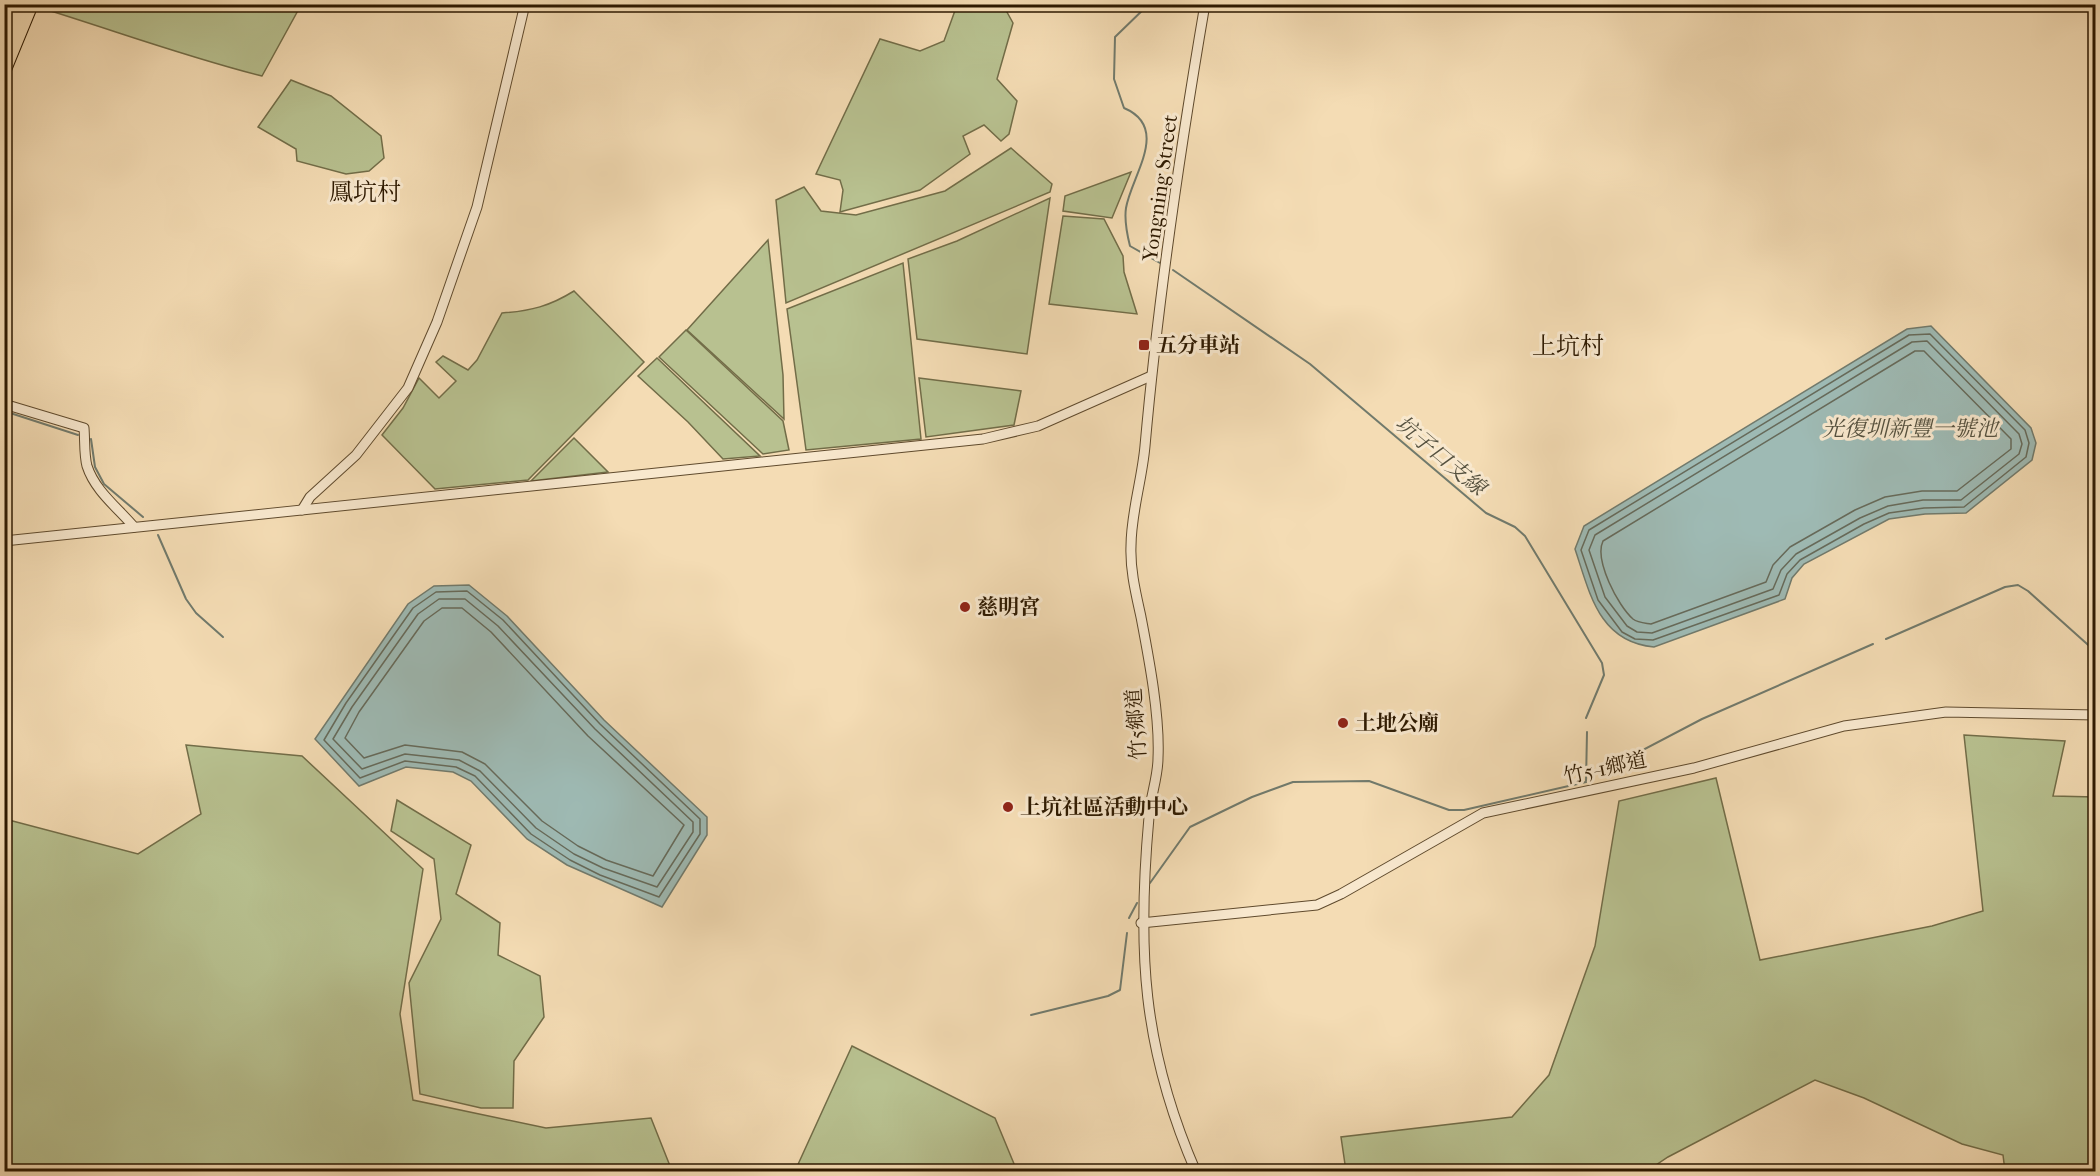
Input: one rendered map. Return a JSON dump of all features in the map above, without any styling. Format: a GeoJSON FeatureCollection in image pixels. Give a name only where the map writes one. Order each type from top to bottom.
{"type":"FeatureCollection","features":[{"type":"Feature","properties":{"kind":"highway"},"geometry":{"type":"LineString","coordinates":[[4,28],[14,4]]}},
{"type":"Feature","properties":{"kind":"highway"},"geometry":{"type":"LineString","coordinates":[[4,50],[23,4]]}},
{"type":"Feature","properties":{"kind":"main road"},"geometry":{"type":"LineString","coordinates":[[4,72],[32,4]]}},
{"type":"Feature","properties":{"kind":"street"},"geometry":{"type":"LineString","coordinates":[[302,510],[310,497],[356,455],[408,388],[437,322],[477,207],[525,4]]}},
{"type":"Feature","properties":{"kind":"street","name":"Yongning Street"},"geometry":{"type":"LineString","coordinates":[[1151,376],[1205,4]]}},
{"type":"Feature","properties":{"kind":"street"},"geometry":{"type":"LineString","coordinates":[[4,541],[983,439],[1038,426],[1151,376]]}},
{"type":"Feature","properties":{"kind":"street","name":"竹5鄉道"},"geometry":{"type":"LineString","coordinates":[[1151,376],[1145,451],[1131,547],[1133,575],[1148,660],[1158,758],[1149,814],[1141,923],[1143,969],[1154,1044],[1164,1089],[1196,1172]]}},
{"type":"Feature","properties":{"kind":"street"},"geometry":{"type":"LineString","coordinates":[[4,404],[84,428],[86,465],[92,477],[98,488],[134,527]]}},
{"type":"Feature","properties":{"kind":"street","name":"竹5-1鄉道"},"geometry":{"type":"LineString","coordinates":[[1141,923],[1317,905],[1341,894],[1483,813],[1694,768],[1844,726],[1946,712],[2096,715]]}},
{"type":"Feature","properties":{"kind":"green space"},"geometry":{"type":"Polygon","coordinates":[[[39,4],[301,5],[262,76],[38,7],[39,4]]]}},
{"type":"Feature","properties":{"kind":"green space"},"geometry":{"type":"Polygon","coordinates":[[[957,5],[1003,5],[1013,23],[997,79],[1017,101],[1009,134],[1001,141],[984,125],[963,136],[970,154],[920,190],[840,212],[843,190],[840,180],[816,174],[880,39],[920,51],[944,41],[957,5]]]}},
{"type":"Feature","properties":{"kind":"green space"},"geometry":{"type":"Polygon","coordinates":[[[291,80],[331,96],[381,136],[384,158],[369,171],[346,174],[297,161],[296,149],[258,127],[291,80]]]}},
{"type":"Feature","properties":{"kind":"green space"},"geometry":{"type":"Polygon","coordinates":[[[1011,148],[1052,184],[1050,192],[786,303],[776,200],[804,187],[821,211],[856,215],[945,191],[1011,148]]]}},
{"type":"Feature","properties":{"kind":"green space"},"geometry":{"type":"Polygon","coordinates":[[[1131,172],[1112,218],[1063,211],[1065,196],[1131,172]]]}},
{"type":"Feature","properties":{"kind":"green space"},"geometry":{"type":"Polygon","coordinates":[[[1050,198],[1027,354],[917,339],[908,259],[957,241],[1050,198]]]}},
{"type":"Feature","properties":{"kind":"green space"},"geometry":{"type":"Polygon","coordinates":[[[1063,216],[1104,219],[1123,256],[1124,272],[1137,314],[1049,304],[1063,216]]]}},
{"type":"Feature","properties":{"kind":"green space"},"geometry":{"type":"Polygon","coordinates":[[[768,240],[783,375],[784,419],[687,330],[768,240]]]}},
{"type":"Feature","properties":{"kind":"green space"},"geometry":{"type":"Polygon","coordinates":[[[903,263],[921,439],[806,450],[787,309],[903,263]]]}},
{"type":"Feature","properties":{"kind":"green space"},"geometry":{"type":"Polygon","coordinates":[[[574,291],[644,362],[528,480],[435,489],[382,435],[403,408],[419,378],[439,398],[456,381],[436,362],[443,356],[468,370],[477,360],[502,313],[540,307],[574,291]]]}},
{"type":"Feature","properties":{"kind":"green space"},"geometry":{"type":"Polygon","coordinates":[[[686,330],[783,421],[789,450],[763,454],[659,357],[686,330]]]}},
{"type":"Feature","properties":{"kind":"green space"},"geometry":{"type":"Polygon","coordinates":[[[657,358],[760,456],[723,459],[688,422],[638,376],[657,358]]]}},
{"type":"Feature","properties":{"kind":"green space"},"geometry":{"type":"Polygon","coordinates":[[[919,378],[1021,391],[1014,425],[926,437],[919,378]]]}},
{"type":"Feature","properties":{"kind":"green space"},"geometry":{"type":"Polygon","coordinates":[[[574,438],[608,472],[531,481],[574,438]]]}},
{"type":"Feature","properties":{"kind":"green space"},"geometry":{"type":"Polygon","coordinates":[[[1964,735],[2065,741],[2053,796],[2095,797],[2095,1171],[2005,1171],[2003,1155],[1962,1144],[1864,1098],[1815,1080],[1668,1157],[1647,1171],[1346,1171],[1341,1137],[1512,1117],[1549,1075],[1595,946],[1619,801],[1716,778],[1760,960],[1932,926],[1983,911],[1964,735]]]}},
{"type":"Feature","properties":{"kind":"green space"},"geometry":{"type":"Polygon","coordinates":[[[186,745],[302,756],[423,869],[400,1014],[413,1100],[546,1128],[651,1118],[672,1171],[5,1171],[5,819],[138,854],[201,814],[186,745]]]}},
{"type":"Feature","properties":{"kind":"green space"},"geometry":{"type":"Polygon","coordinates":[[[397,800],[471,845],[456,894],[500,923],[498,955],[540,976],[544,1017],[514,1061],[513,1108],[481,1108],[420,1094],[409,983],[441,919],[434,859],[391,831],[397,800]]]}},
{"type":"Feature","properties":{"kind":"green space"},"geometry":{"type":"Polygon","coordinates":[[[852,1046],[995,1118],[1017,1171],[795,1171],[852,1046]]]}},
{"type":"Feature","properties":{"kind":"water","name":"光復圳新豐一號池"},"geometry":{"type":"Polygon","coordinates":[[[1931,326],[2031,428],[2036,443],[2032,460],[1966,513],[1925,514],[1889,519],[1804,564],[1792,578],[1785,599],[1654,647],[1635,643],[1621,636],[1609,626],[1592,598],[1575,549],[1584,526],[1907,329],[1931,326]]]}},
{"type":"Feature","properties":{"kind":"water"},"geometry":{"type":"Polygon","coordinates":[[[469,585],[507,616],[604,720],[707,817],[707,835],[662,907],[567,865],[527,839],[471,781],[453,772],[406,767],[359,786],[315,739],[408,604],[434,586],[469,585]]]}},
{"type":"Feature","properties":{"kind":"waterway","name":"坑子口支線"},"geometry":{"type":"LineString","coordinates":[[1149,4],[1115,37],[1114,79],[1124,108],[1138,117],[1145,128],[1147,140],[1145,154],[1126,208],[1130,246],[1160,263]]}},
{"type":"Feature","properties":{"kind":"waterway","name":"坑子口支線"},"geometry":{"type":"LineString","coordinates":[[1173,270],[1310,364],[1486,513],[1515,527],[1525,536],[1602,663],[1604,675],[1586,718]]}},
{"type":"Feature","properties":{"kind":"waterway"},"geometry":{"type":"LineString","coordinates":[[4,411],[78,435]]}},
{"type":"Feature","properties":{"kind":"waterway"},"geometry":{"type":"LineString","coordinates":[[91,439],[95,467],[104,484],[143,517]]}},
{"type":"Feature","properties":{"kind":"waterway"},"geometry":{"type":"LineString","coordinates":[[158,535],[186,599],[196,613],[223,637]]}},
{"type":"Feature","properties":{"kind":"waterway"},"geometry":{"type":"LineString","coordinates":[[1886,639],[2005,587],[2018,585],[2028,591],[2096,652]]}},
{"type":"Feature","properties":{"kind":"waterway"},"geometry":{"type":"LineString","coordinates":[[1599,773],[1702,719],[1873,644]]}},
{"type":"Feature","properties":{"kind":"waterway","name":"坑子口支線"},"geometry":{"type":"LineString","coordinates":[[1586,782],[1587,732]]}},
{"type":"Feature","properties":{"kind":"waterway"},"geometry":{"type":"LineString","coordinates":[[1150,883],[1190,827],[1252,797],[1293,782],[1369,781],[1449,810],[1464,810],[1586,782]]}},
{"type":"Feature","properties":{"kind":"waterway"},"geometry":{"type":"LineString","coordinates":[[1129,918],[1137,903]]}},
{"type":"Feature","properties":{"kind":"waterway"},"geometry":{"type":"LineString","coordinates":[[1031,1015],[1108,996],[1120,990],[1127,933]]}},
{"type":"Feature","properties":{"kind":"place","name":"五分車站"},"geometry":{"type":"Point","coordinates":[1144,345]}},
{"type":"Feature","properties":{"kind":"place","name":"慈明宮"},"geometry":{"type":"Point","coordinates":[965,607]}},
{"type":"Feature","properties":{"kind":"place","name":"土地公廟"},"geometry":{"type":"Point","coordinates":[1343,723]}},
{"type":"Feature","properties":{"kind":"place","name":"上坑社區活動中心"},"geometry":{"type":"Point","coordinates":[1008,807]}},
{"type":"Feature","properties":{"kind":"district","name":"鳳坑村"},"geometry":{"type":"Point","coordinates":[365,192]}},
{"type":"Feature","properties":{"kind":"district","name":"上坑村"},"geometry":{"type":"Point","coordinates":[1568,346]}}]}
